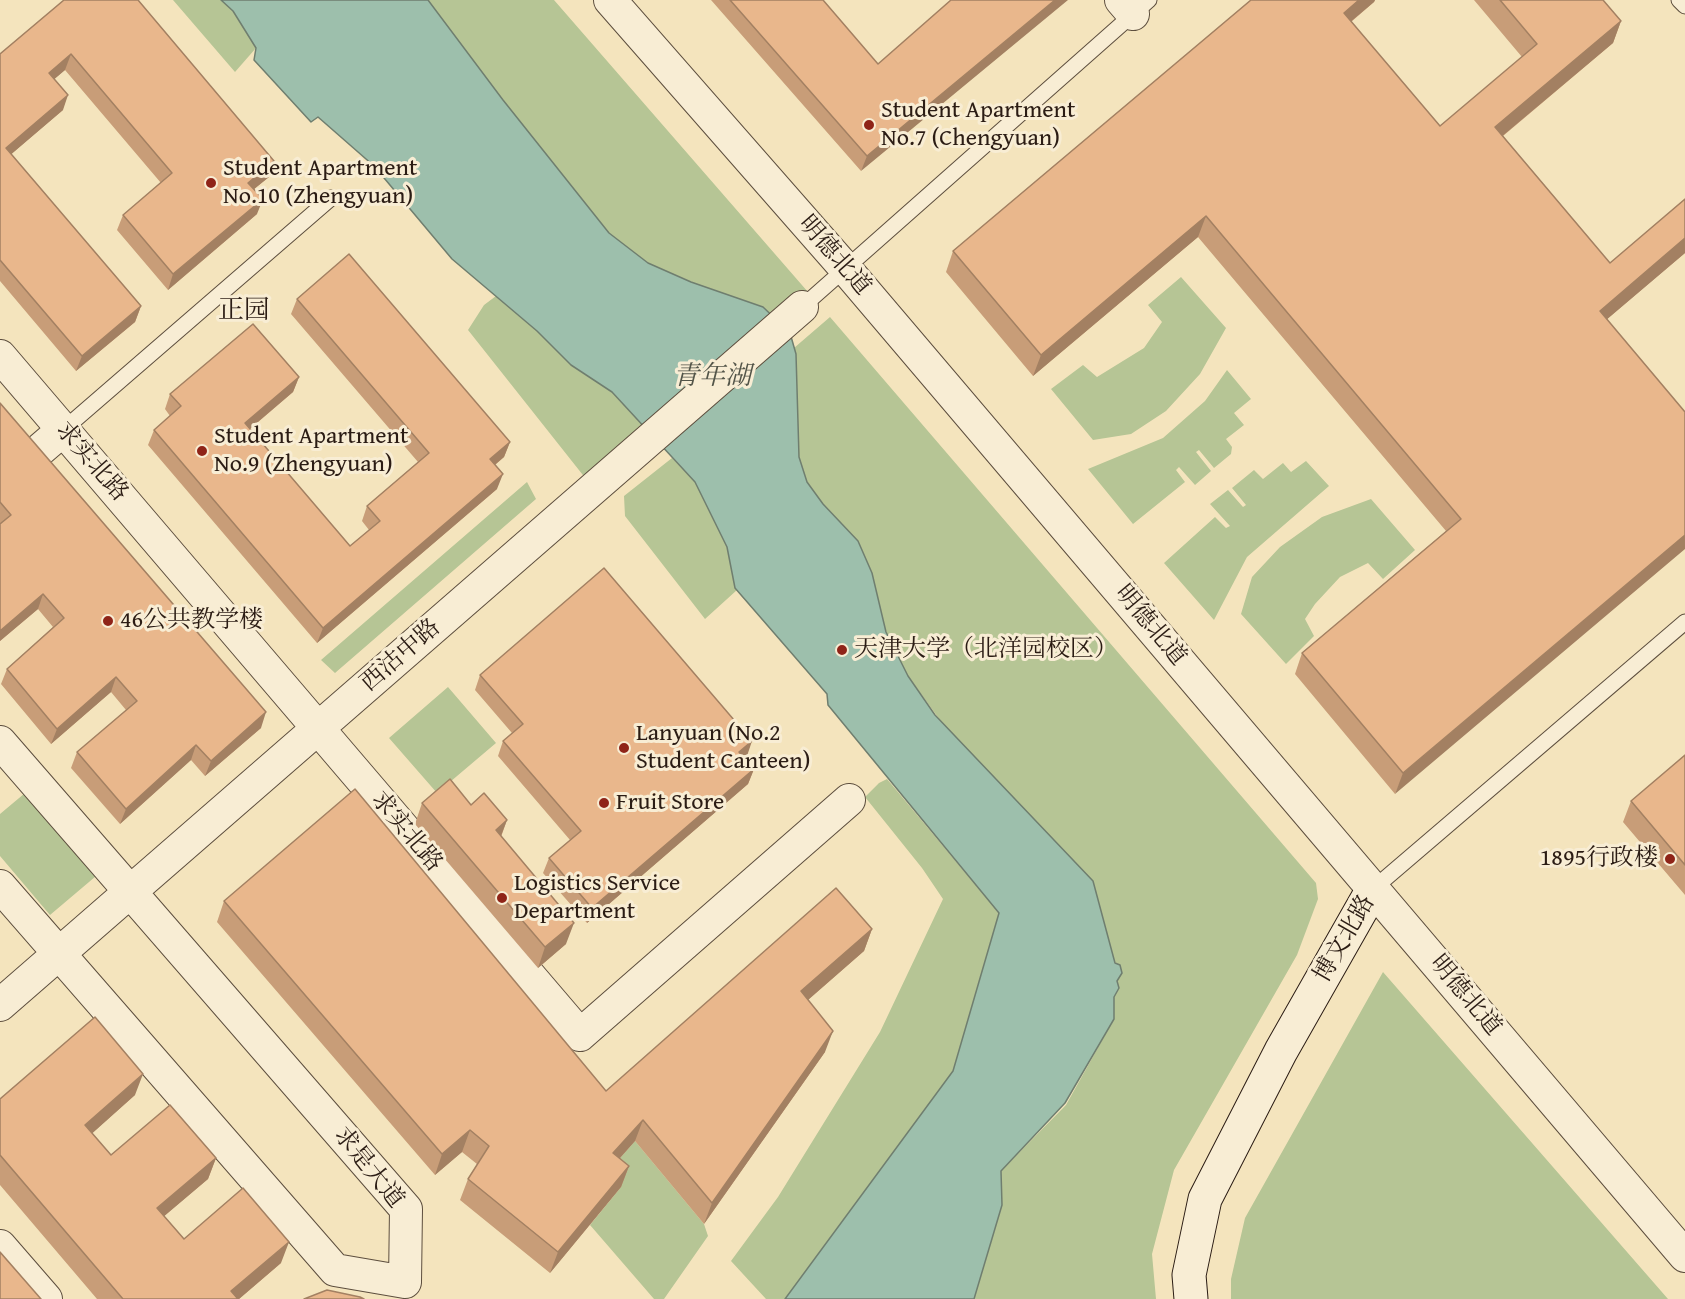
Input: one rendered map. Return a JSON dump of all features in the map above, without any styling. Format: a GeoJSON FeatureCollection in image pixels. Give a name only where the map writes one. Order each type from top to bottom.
{"type":"FeatureCollection","features":[{"type":"Feature","properties":{"kind":"street","name":"明德北道"},"geometry":{"type":"LineString","coordinates":[[610,0],[845,268],[1685,1256]]}},
{"type":"Feature","properties":{"kind":"street","name":"西沽中路"},"geometry":{"type":"LineString","coordinates":[[0,1005],[802,307]]}},
{"type":"Feature","properties":{"kind":"street","name":"求实北路"},"geometry":{"type":"LineString","coordinates":[[0,356],[580,1035],[849,800]]}},
{"type":"Feature","properties":{"kind":"street"},"geometry":{"type":"LineString","coordinates":[[0,484],[63,430]]}},
{"type":"Feature","properties":{"kind":"street","name":"求是大道"},"geometry":{"type":"LineString","coordinates":[[0,742],[406,1209],[412,1290],[335,1270],[0,886]]}},
{"type":"Feature","properties":{"kind":"street","name":"博文北路"},"geometry":{"type":"LineString","coordinates":[[1191,1299],[1189,1275],[1205,1199],[1281,1051],[1373,889]]}},
{"type":"Feature","properties":{"kind":"street"},"geometry":{"type":"LineString","coordinates":[[0,1246],[46,1299]]}},
{"type":"Feature","properties":{"kind":"lane"},"geometry":{"type":"LineString","coordinates":[[1679,0],[1685,6]]}},
{"type":"Feature","properties":{"kind":"lane"},"geometry":{"type":"LineString","coordinates":[[802,307],[1134,5]]}},
{"type":"Feature","properties":{"kind":"lane"},"geometry":{"type":"LineString","coordinates":[[63,430],[331,198]]}},
{"type":"Feature","properties":{"kind":"lane","name":"博文北路"},"geometry":{"type":"LineString","coordinates":[[1373,889],[1685,622]]}},
{"type":"Feature","properties":{"kind":"shaded area"},"geometry":{"type":"Polygon","coordinates":[[[173,0],[221,0],[233,11],[256,48],[235,72],[173,0]]]}},
{"type":"Feature","properties":{"kind":"shaded area"},"geometry":{"type":"Polygon","coordinates":[[[428,0],[554,0],[808,292],[776,319],[648,263],[609,233],[503,100],[428,0]]]}},
{"type":"Feature","properties":{"kind":"shaded area"},"geometry":{"type":"Polygon","coordinates":[[[1181,277],[1226,328],[1200,374],[1166,411],[1131,434],[1093,440],[1051,389],[1083,365],[1097,377],[1144,348],[1162,322],[1148,305],[1181,277]]]}},
{"type":"Feature","properties":{"kind":"shaded area"},"geometry":{"type":"Polygon","coordinates":[[[496,296],[537,331],[571,365],[612,392],[650,433],[590,484],[468,330],[484,305],[496,296]]]}},
{"type":"Feature","properties":{"kind":"shaded area"},"geometry":{"type":"Polygon","coordinates":[[[830,317],[1316,883],[1318,899],[1297,955],[1174,1170],[1152,1254],[1156,1299],[974,1299],[1002,1205],[1001,1171],[1066,1105],[1114,1019],[1114,997],[1119,988],[1117,981],[1120,965],[1116,963],[908,676],[886,632],[872,573],[858,541],[823,504],[807,482],[799,457],[794,348],[830,317]]]}},
{"type":"Feature","properties":{"kind":"shaded area"},"geometry":{"type":"Polygon","coordinates":[[[1227,370],[1251,399],[1234,413],[1244,425],[1226,439],[1232,447],[1231,454],[1214,468],[1199,450],[1196,452],[1211,471],[1195,485],[1179,467],[1176,470],[1185,482],[1133,524],[1088,469],[1163,438],[1205,401],[1227,370]]]}},
{"type":"Feature","properties":{"kind":"shaded area"},"geometry":{"type":"Polygon","coordinates":[[[672,458],[695,482],[727,547],[737,590],[705,619],[625,516],[624,496],[672,458]]]}},
{"type":"Feature","properties":{"kind":"shaded area"},"geometry":{"type":"Polygon","coordinates":[[[1306,461],[1329,486],[1247,557],[1214,620],[1164,563],[1215,517],[1226,528],[1230,526],[1210,504],[1228,490],[1243,507],[1246,505],[1232,488],[1254,470],[1263,479],[1283,463],[1291,472],[1306,461]]]}},
{"type":"Feature","properties":{"kind":"shaded area"},"geometry":{"type":"Polygon","coordinates":[[[527,482],[536,499],[335,673],[321,660],[527,482]]]}},
{"type":"Feature","properties":{"kind":"shaded area"},"geometry":{"type":"Polygon","coordinates":[[[1371,499],[1415,550],[1383,579],[1368,563],[1340,577],[1315,604],[1305,619],[1314,636],[1286,664],[1241,614],[1252,577],[1280,547],[1322,517],[1371,499]]]}},
{"type":"Feature","properties":{"kind":"shaded area"},"geometry":{"type":"Polygon","coordinates":[[[448,687],[496,743],[437,793],[389,738],[448,687]]]}},
{"type":"Feature","properties":{"kind":"shaded area"},"geometry":{"type":"Polygon","coordinates":[[[887,779],[999,913],[953,1071],[785,1299],[766,1299],[731,1261],[778,1197],[880,1032],[943,899],[922,868],[865,797],[879,783],[887,779]]]}},
{"type":"Feature","properties":{"kind":"shaded area"},"geometry":{"type":"Polygon","coordinates":[[[31,788],[102,871],[50,915],[0,856],[0,814],[31,788]]]}},
{"type":"Feature","properties":{"kind":"shaded area"},"geometry":{"type":"Polygon","coordinates":[[[1383,972],[1668,1299],[1231,1299],[1231,1279],[1245,1218],[1383,972]]]}},
{"type":"Feature","properties":{"kind":"shaded area"},"geometry":{"type":"Polygon","coordinates":[[[635,1141],[704,1224],[708,1236],[664,1299],[654,1299],[590,1225],[621,1187],[605,1175],[635,1141]]]}},
{"type":"Feature","properties":{"kind":"water","name":"青年湖"},"geometry":{"type":"Polygon","coordinates":[[[221,0],[428,0],[503,100],[609,233],[648,263],[691,282],[763,307],[790,333],[796,354],[799,457],[807,482],[823,504],[858,541],[872,573],[886,632],[908,676],[935,715],[1093,881],[1115,963],[1120,965],[1122,973],[1117,981],[1119,988],[1114,997],[1114,1019],[1065,1103],[1001,1171],[1002,1205],[974,1299],[785,1299],[953,1071],[999,913],[828,705],[827,694],[735,588],[727,547],[695,482],[612,392],[571,365],[537,331],[452,259],[374,166],[318,117],[311,122],[254,60],[256,48],[233,11],[221,0]]]}},
{"type":"Feature","properties":{"kind":"building","name":"Student Apartment No.10 (Zhengyuan)"},"geometry":{"type":"Polygon","coordinates":[[[64,0],[138,0],[274,161],[248,183],[263,199],[173,274],[123,215],[172,173],[71,54],[49,73],[68,95],[6,148],[141,306],[82,356],[0,260],[0,54],[64,0]]]}},
{"type":"Feature","properties":{"kind":"building","name":"Student Apartment No.7 (Chengyuan)"},"geometry":{"type":"Polygon","coordinates":[[[730,0],[823,0],[878,64],[951,0],[1055,0],[867,156],[730,0]]]}},
{"type":"Feature","properties":{"kind":"building"},"geometry":{"type":"Polygon","coordinates":[[[1251,0],[1359,0],[1344,13],[1440,126],[1537,44],[1500,0],[1603,0],[1621,21],[1495,127],[1610,263],[1685,199],[1685,238],[1600,311],[1685,412],[1685,535],[1403,773],[1302,653],[1461,519],[1206,216],[1041,355],[953,251],[1251,0]]]}},
{"type":"Feature","properties":{"kind":"building","name":"Student Apartment No.9 (Zhengyuan)"},"geometry":{"type":"Polygon","coordinates":[[[349,254],[510,442],[490,459],[503,474],[323,628],[154,430],[181,406],[170,394],[253,324],[299,377],[245,423],[350,546],[380,521],[367,506],[429,453],[297,299],[349,254]]]}},
{"type":"Feature","properties":{"kind":"building","name":"46公共教学楼"},"geometry":{"type":"Polygon","coordinates":[[[0,403],[266,712],[211,761],[196,745],[126,809],[77,752],[137,701],[116,677],[57,729],[7,669],[64,618],[43,594],[0,631],[0,524],[11,515],[0,502],[0,403]]]}},
{"type":"Feature","properties":{"kind":"building","name":"Lanyuan (No.2 Student Canteen)"},"geometry":{"type":"Polygon","coordinates":[[[604,568],[752,741],[739,752],[754,769],[592,908],[549,858],[581,831],[503,741],[523,724],[480,675],[604,568]]]}},
{"type":"Feature","properties":{"kind":"building"},"geometry":{"type":"Polygon","coordinates":[[[1685,755],[1685,865],[1631,801],[1685,755]]]}},
{"type":"Feature","properties":{"kind":"building"},"geometry":{"type":"Polygon","coordinates":[[[450,779],[471,805],[484,793],[507,820],[496,830],[574,923],[545,947],[422,803],[450,779]]]}},
{"type":"Feature","properties":{"kind":"building"},"geometry":{"type":"Polygon","coordinates":[[[355,789],[606,1091],[836,888],[872,929],[801,991],[833,1031],[712,1203],[643,1120],[613,1153],[629,1166],[558,1252],[468,1179],[489,1146],[470,1130],[442,1154],[224,901],[355,789]]]}},
{"type":"Feature","properties":{"kind":"building"},"geometry":{"type":"Polygon","coordinates":[[[95,1017],[143,1074],[85,1125],[111,1155],[170,1105],[216,1158],[157,1208],[184,1239],[243,1188],[289,1242],[231,1291],[238,1299],[123,1299],[0,1155],[0,1099],[95,1017]]]}},
{"type":"Feature","properties":{"kind":"building"},"geometry":{"type":"Polygon","coordinates":[[[0,1252],[41,1299],[0,1299],[0,1252]]]}},
{"type":"Feature","properties":{"kind":"building"},"geometry":{"type":"Polygon","coordinates":[[[327,1290],[360,1297],[364,1299],[304,1299],[327,1290]]]}},
{"type":"Feature","properties":{"kind":"place","name":"Student Apartment No.7 (Chengyuan)"},"geometry":{"type":"Point","coordinates":[869,125]}},
{"type":"Feature","properties":{"kind":"place","name":"Student Apartment No.10 (Zhengyuan)"},"geometry":{"type":"Point","coordinates":[211,183]}},
{"type":"Feature","properties":{"kind":"place","name":"Student Apartment No.9 (Zhengyuan)"},"geometry":{"type":"Point","coordinates":[202,451]}},
{"type":"Feature","properties":{"kind":"place","name":"46公共教学楼"},"geometry":{"type":"Point","coordinates":[108,621]}},
{"type":"Feature","properties":{"kind":"place","name":"天津大学（北洋园校区）"},"geometry":{"type":"Point","coordinates":[842,650]}},
{"type":"Feature","properties":{"kind":"place","name":"Lanyuan (No.2 Student Canteen)"},"geometry":{"type":"Point","coordinates":[624,748]}},
{"type":"Feature","properties":{"kind":"place","name":"Fruit Store"},"geometry":{"type":"Point","coordinates":[604,803]}},
{"type":"Feature","properties":{"kind":"place","name":"1895行政楼"},"geometry":{"type":"Point","coordinates":[1670,859]}},
{"type":"Feature","properties":{"kind":"place","name":"Logistics Service Department"},"geometry":{"type":"Point","coordinates":[502,898]}},
{"type":"Feature","properties":{"kind":"district","name":"正园"},"geometry":{"type":"Point","coordinates":[244,311]}}]}
